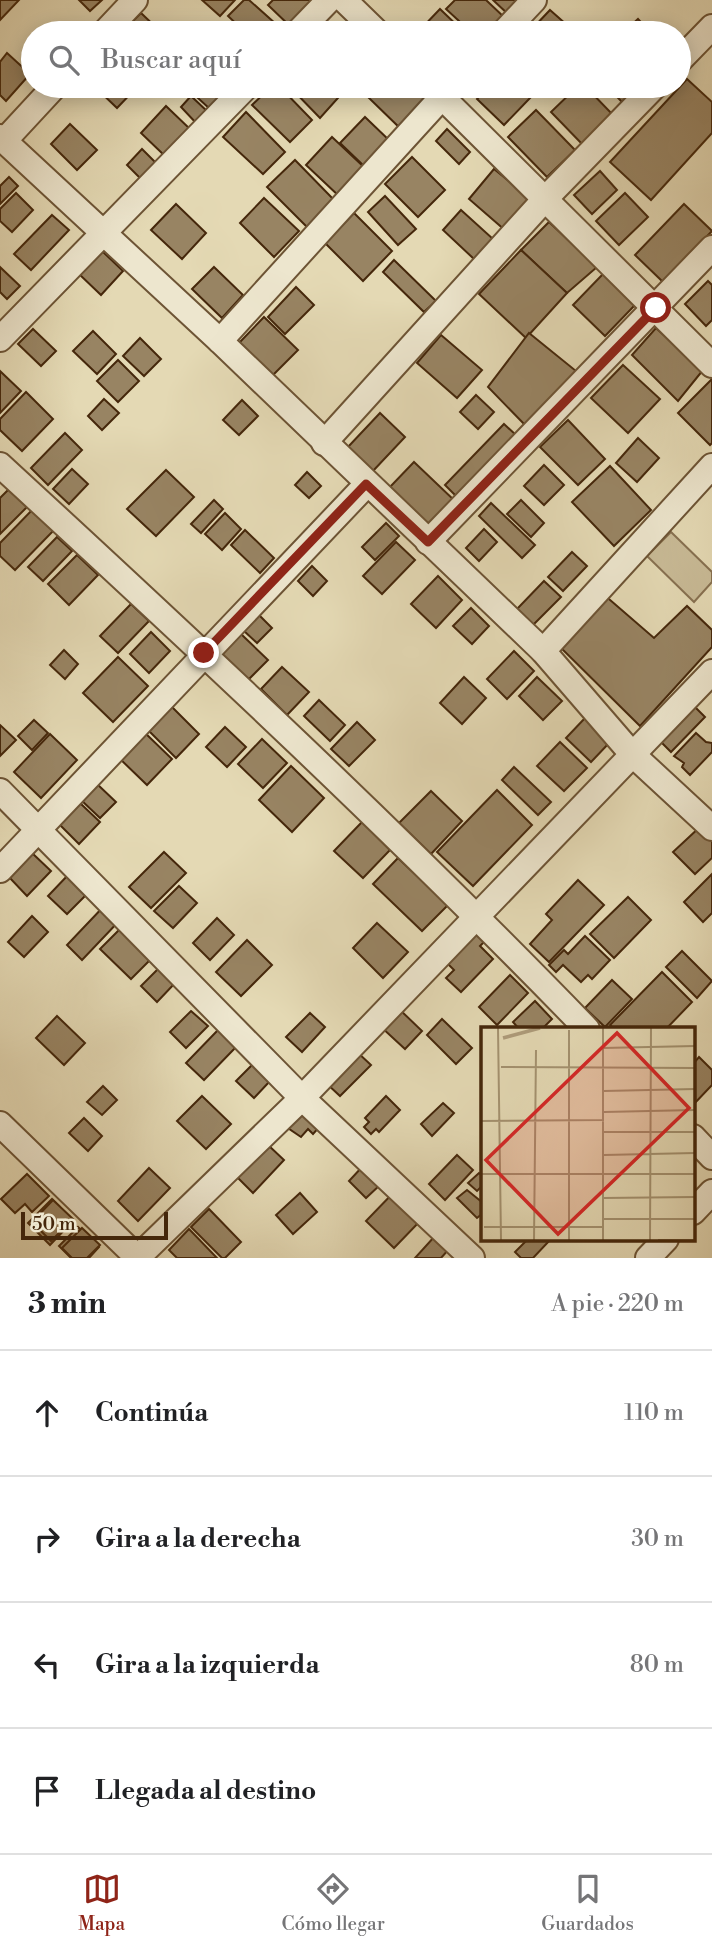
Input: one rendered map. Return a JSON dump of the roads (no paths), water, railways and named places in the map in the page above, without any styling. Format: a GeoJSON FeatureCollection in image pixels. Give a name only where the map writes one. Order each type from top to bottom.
{"type":"FeatureCollection","features":[{"type":"Feature","properties":{"kind":"street"},"geometry":{"type":"LineString","coordinates":[[115,21],[135,0]]}},
{"type":"Feature","properties":{"kind":"street"},"geometry":{"type":"LineString","coordinates":[[309,21],[329,0]]}},
{"type":"Feature","properties":{"kind":"street"},"geometry":{"type":"LineString","coordinates":[[344,0],[366,21]]}},
{"type":"Feature","properties":{"kind":"street"},"geometry":{"type":"LineString","coordinates":[[514,21],[534,0]]}},
{"type":"Feature","properties":{"kind":"street"},"geometry":{"type":"LineString","coordinates":[[691,49],[712,27]]}},
{"type":"Feature","properties":{"kind":"street"},"geometry":{"type":"LineString","coordinates":[[43,98],[2,139],[220,341],[542,651],[632,754],[712,828]]}},
{"type":"Feature","properties":{"kind":"street"},"geometry":{"type":"LineString","coordinates":[[0,339],[235,98]]}},
{"type":"Feature","properties":{"kind":"street"},"geometry":{"type":"LineString","coordinates":[[220,341],[434,98]]}},
{"type":"Feature","properties":{"kind":"street"},"geometry":{"type":"LineString","coordinates":[[450,98],[545,199],[712,365]]}},
{"type":"Feature","properties":{"kind":"street"},"geometry":{"type":"LineString","coordinates":[[324,443],[545,199],[643,98]]}},
{"type":"Feature","properties":{"kind":"street"},"geometry":{"type":"LineString","coordinates":[[428,542],[712,248]]}},
{"type":"Feature","properties":{"kind":"street"},"geometry":{"type":"LineString","coordinates":[[0,465],[204,653],[478,916],[585,1027]]}},
{"type":"Feature","properties":{"kind":"street"},"geometry":{"type":"LineString","coordinates":[[542,651],[712,466]]}},
{"type":"Feature","properties":{"kind":"street"},"geometry":{"type":"LineString","coordinates":[[0,870],[366,484]]}},
{"type":"Feature","properties":{"kind":"street"},"geometry":{"type":"LineString","coordinates":[[0,1125],[137,1258],[302,1098],[712,673]]}},
{"type":"Feature","properties":{"kind":"street"},"geometry":{"type":"LineString","coordinates":[[0,791],[302,1098],[472,1258]]}},
{"type":"Feature","properties":{"kind":"street"},"geometry":{"type":"LineString","coordinates":[[694,1138],[712,1157]]}},
{"type":"Feature","properties":{"kind":"street"},"geometry":{"type":"LineString","coordinates":[[694,1211],[712,1192]]}},
{"type":"Feature","properties":{"kind":"street"},"geometry":{"type":"LineString","coordinates":[[648,1258],[665,1240]]}}]}
